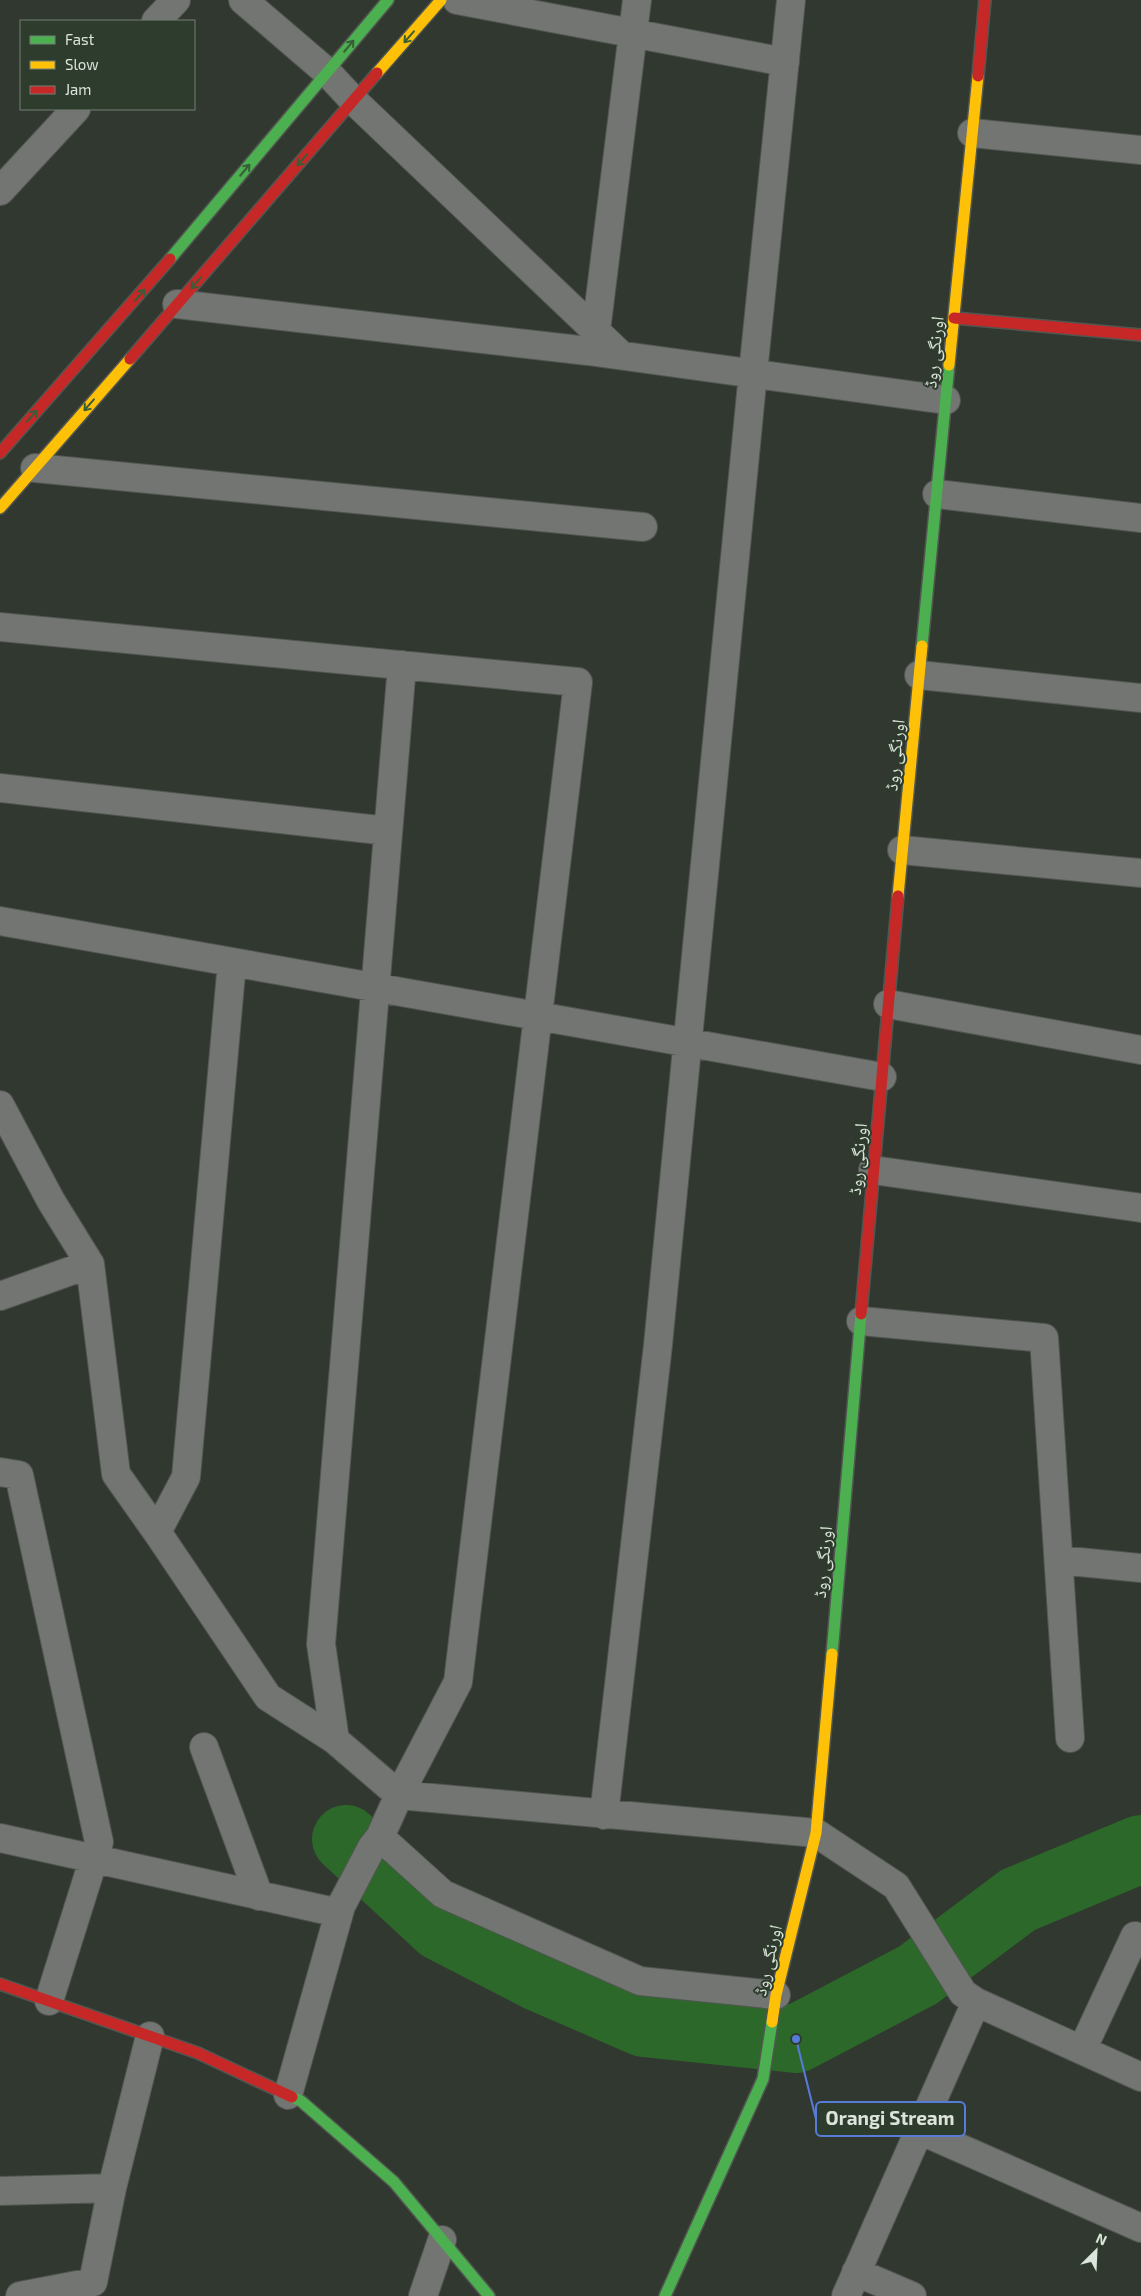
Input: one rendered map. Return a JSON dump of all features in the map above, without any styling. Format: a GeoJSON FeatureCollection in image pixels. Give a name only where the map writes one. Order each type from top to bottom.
{"type":"FeatureCollection","features":[{"type":"Feature","properties":{"kind":"street"},"geometry":{"type":"LineString","coordinates":[[157,20],[176,0]]}},
{"type":"Feature","properties":{"kind":"street"},"geometry":{"type":"LineString","coordinates":[[243,0],[327,72],[353,100],[622,355]]}},
{"type":"Feature","properties":{"kind":"street"},"geometry":{"type":"LineString","coordinates":[[0,453],[124,314],[388,0]]}},
{"type":"Feature","properties":{"kind":"street"},"geometry":{"type":"LineString","coordinates":[[0,508],[441,0]]}},
{"type":"Feature","properties":{"kind":"street"},"geometry":{"type":"LineString","coordinates":[[457,0],[785,62]]}},
{"type":"Feature","properties":{"kind":"street"},"geometry":{"type":"LineString","coordinates":[[596,331],[637,0]]}},
{"type":"Feature","properties":{"kind":"street"},"geometry":{"type":"LineString","coordinates":[[604,1815],[658,1344],[791,0]]}},
{"type":"Feature","properties":{"kind":"street","name":"اورنگی روڈ"},"geometry":{"type":"LineString","coordinates":[[665,2296],[763,2079],[774,2003],[816,1833],[902,850],[985,0]]}},
{"type":"Feature","properties":{"kind":"street"},"geometry":{"type":"LineString","coordinates":[[0,191],[75,110]]}},
{"type":"Feature","properties":{"kind":"street"},"geometry":{"type":"LineString","coordinates":[[972,132],[1141,150]]}},
{"type":"Feature","properties":{"kind":"street"},"geometry":{"type":"LineString","coordinates":[[177,304],[622,355],[946,400]]}},
{"type":"Feature","properties":{"kind":"street"},"geometry":{"type":"LineString","coordinates":[[954,318],[1141,335]]}},
{"type":"Feature","properties":{"kind":"street"},"geometry":{"type":"LineString","coordinates":[[35,468],[643,527]]}},
{"type":"Feature","properties":{"kind":"street"},"geometry":{"type":"LineString","coordinates":[[937,494],[1141,518]]}},
{"type":"Feature","properties":{"kind":"street"},"geometry":{"type":"LineString","coordinates":[[0,627],[578,682],[458,1682],[340,1910],[288,2095]]}},
{"type":"Feature","properties":{"kind":"street"},"geometry":{"type":"LineString","coordinates":[[335,1740],[321,1644],[402,665]]}},
{"type":"Feature","properties":{"kind":"street"},"geometry":{"type":"LineString","coordinates":[[919,675],[1141,698]]}},
{"type":"Feature","properties":{"kind":"street"},"geometry":{"type":"LineString","coordinates":[[0,788],[388,831]]}},
{"type":"Feature","properties":{"kind":"street"},"geometry":{"type":"LineString","coordinates":[[902,850],[1141,874]]}},
{"type":"Feature","properties":{"kind":"street"},"geometry":{"type":"LineString","coordinates":[[0,921],[882,1077]]}},
{"type":"Feature","properties":{"kind":"street"},"geometry":{"type":"LineString","coordinates":[[157,1532],[186,1477],[232,962]]}},
{"type":"Feature","properties":{"kind":"street"},"geometry":{"type":"LineString","coordinates":[[888,1004],[1141,1050]]}},
{"type":"Feature","properties":{"kind":"street"},"geometry":{"type":"LineString","coordinates":[[0,1105],[51,1201],[90,1264],[116,1474],[268,1697],[335,1740],[398,1795],[816,1833],[896,1886],[969,1998],[1141,2077]]}},
{"type":"Feature","properties":{"kind":"street"},"geometry":{"type":"LineString","coordinates":[[873,1170],[1141,1208]]}},
{"type":"Feature","properties":{"kind":"street"},"geometry":{"type":"LineString","coordinates":[[0,1296],[90,1264]]}},
{"type":"Feature","properties":{"kind":"street"},"geometry":{"type":"LineString","coordinates":[[861,1321],[1044,1338],[1070,1738]]}},
{"type":"Feature","properties":{"kind":"street"},"geometry":{"type":"LineString","coordinates":[[0,1472],[19,1475],[98,1842],[49,2001]]}},
{"type":"Feature","properties":{"kind":"street"},"geometry":{"type":"LineString","coordinates":[[1058,1560],[1141,1568]]}},
{"type":"Feature","properties":{"kind":"street"},"geometry":{"type":"LineString","coordinates":[[204,1748],[259,1896]]}},
{"type":"Feature","properties":{"kind":"street"},"geometry":{"type":"LineString","coordinates":[[0,1838],[94,1857],[259,1896],[340,1910]]}},
{"type":"Feature","properties":{"kind":"street"},"geometry":{"type":"LineString","coordinates":[[376,1842],[443,1894],[640,1982],[774,2003]]}},
{"type":"Feature","properties":{"kind":"street"},"geometry":{"type":"LineString","coordinates":[[1082,2050],[1135,1936]]}},
{"type":"Feature","properties":{"kind":"street"},"geometry":{"type":"LineString","coordinates":[[0,1984],[198,2053],[301,2102],[394,2182],[489,2296]]}},
{"type":"Feature","properties":{"kind":"street"},"geometry":{"type":"LineString","coordinates":[[912,2296],[851,2284],[919,2130],[969,1998]]}},
{"type":"Feature","properties":{"kind":"street"},"geometry":{"type":"LineString","coordinates":[[20,2296],[93,2282],[112,2188],[150,2036]]}},
{"type":"Feature","properties":{"kind":"street"},"geometry":{"type":"LineString","coordinates":[[919,2130],[1141,2228]]}},
{"type":"Feature","properties":{"kind":"street"},"geometry":{"type":"LineString","coordinates":[[0,2191],[112,2188]]}},
{"type":"Feature","properties":{"kind":"street"},"geometry":{"type":"LineString","coordinates":[[423,2296],[442,2240]]}},
{"type":"Feature","properties":{"kind":"waterway"},"geometry":{"type":"LineString","coordinates":[[346,1839],[441,1927],[538,1977],[644,2023],[796,2039],[918,1975],[1018,1900],[1141,1849]]}},
{"type":"Feature","properties":{"kind":"traffic: fast"},"geometry":{"type":"LineString","coordinates":[[170,259],[388,0]]}},
{"type":"Feature","properties":{"kind":"traffic: fast"},"geometry":{"type":"LineString","coordinates":[[922,646],[949,365]]}},
{"type":"Feature","properties":{"kind":"traffic: fast"},"geometry":{"type":"LineString","coordinates":[[832,1654],[861,1314]]}},
{"type":"Feature","properties":{"kind":"traffic: fast"},"geometry":{"type":"LineString","coordinates":[[665,2296],[763,2079],[772,2022]]}},
{"type":"Feature","properties":{"kind":"traffic: fast"},"geometry":{"type":"LineString","coordinates":[[292,2097],[301,2101],[394,2182],[489,2296]]}},
{"type":"Feature","properties":{"kind":"traffic: slow"},"geometry":{"type":"LineString","coordinates":[[377,73],[441,0]]}},
{"type":"Feature","properties":{"kind":"traffic: slow"},"geometry":{"type":"LineString","coordinates":[[949,365],[978,76]]}},
{"type":"Feature","properties":{"kind":"traffic: slow"},"geometry":{"type":"LineString","coordinates":[[0,508],[130,359]]}},
{"type":"Feature","properties":{"kind":"traffic: slow"},"geometry":{"type":"LineString","coordinates":[[898,896],[922,646]]}},
{"type":"Feature","properties":{"kind":"traffic: slow"},"geometry":{"type":"LineString","coordinates":[[772,2022],[776,1995],[816,1833],[832,1654]]}},
{"type":"Feature","properties":{"kind":"traffic: jam"},"geometry":{"type":"LineString","coordinates":[[978,76],[985,0]]}},
{"type":"Feature","properties":{"kind":"traffic: jam"},"geometry":{"type":"LineString","coordinates":[[130,359],[377,73]]}},
{"type":"Feature","properties":{"kind":"traffic: jam"},"geometry":{"type":"LineString","coordinates":[[0,453],[170,259]]}},
{"type":"Feature","properties":{"kind":"traffic: jam"},"geometry":{"type":"LineString","coordinates":[[954,318],[1141,335]]}},
{"type":"Feature","properties":{"kind":"traffic: jam"},"geometry":{"type":"LineString","coordinates":[[861,1314],[898,896]]}},
{"type":"Feature","properties":{"kind":"traffic: jam"},"geometry":{"type":"LineString","coordinates":[[0,1984],[198,2053],[292,2097]]}},
{"type":"Feature","properties":{"kind":"place","name":"Orangi Stream"},"geometry":{"type":"Point","coordinates":[796,2039]}}]}
